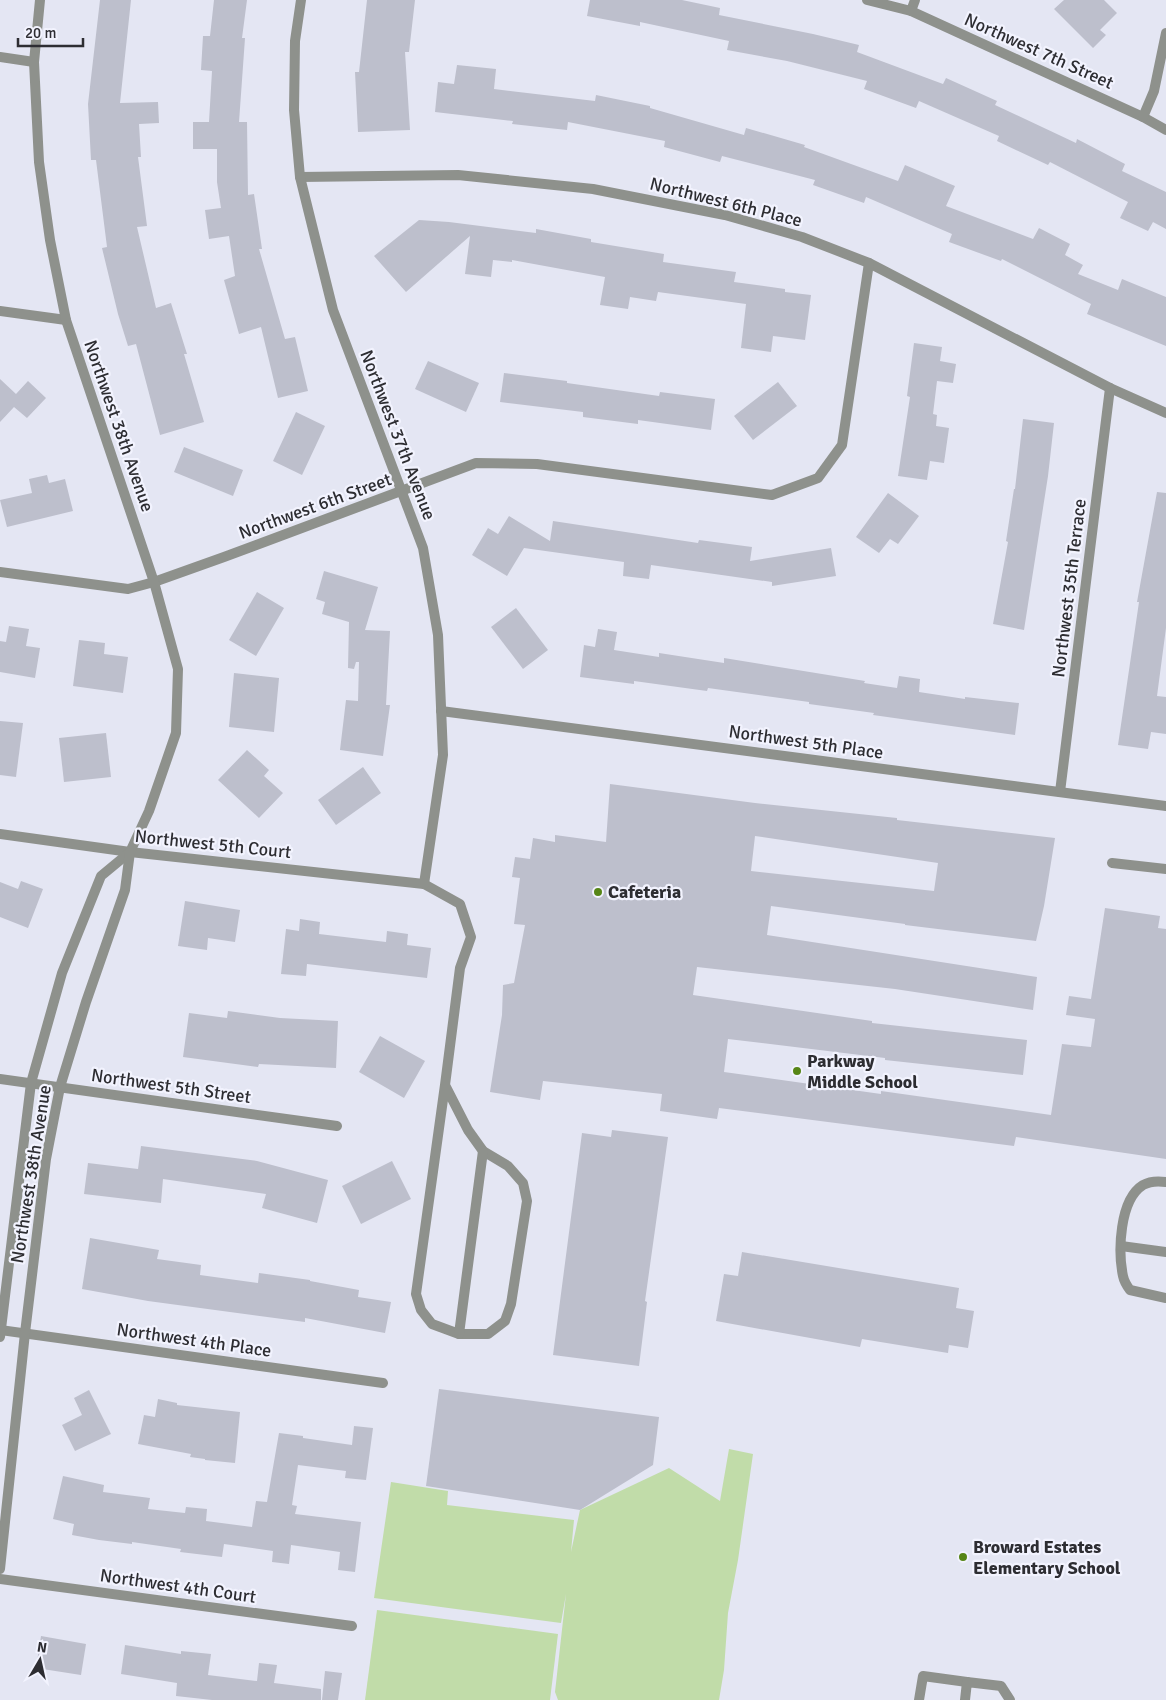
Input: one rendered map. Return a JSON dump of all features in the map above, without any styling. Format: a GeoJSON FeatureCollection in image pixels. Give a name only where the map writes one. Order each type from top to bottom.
{"type":"FeatureCollection","features":[{"type":"Feature","properties":{"kind":"street","name":"Northwest 38th Avenue"},"geometry":{"type":"LineString","coordinates":[[0,1569],[46,1159],[60,1087],[86,1002],[125,890],[130,852],[150,812],[176,733],[178,669],[154,582],[66,320],[50,240],[39,162],[34,62],[40,0]]}},
{"type":"Feature","properties":{"kind":"street","name":"Northwest 37th Avenue"},"geometry":{"type":"LineString","coordinates":[[300,0],[295,41],[294,110],[300,176],[334,310],[423,548],[438,635],[443,755],[424,884]]}},
{"type":"Feature","properties":{"kind":"street","name":"Northwest 7th Street"},"geometry":{"type":"LineString","coordinates":[[867,0],[911,11],[1143,117],[1166,130]]}},
{"type":"Feature","properties":{"kind":"street"},"geometry":{"type":"LineString","coordinates":[[911,11],[915,0]]}},
{"type":"Feature","properties":{"kind":"street"},"geometry":{"type":"LineString","coordinates":[[1143,117],[1154,91],[1166,33]]}},
{"type":"Feature","properties":{"kind":"street"},"geometry":{"type":"LineString","coordinates":[[0,57],[34,62]]}},
{"type":"Feature","properties":{"kind":"street","name":"Northwest 6th Place"},"geometry":{"type":"LineString","coordinates":[[300,176],[458,175],[593,189],[725,215],[802,237],[869,263],[1110,388],[1166,413]]}},
{"type":"Feature","properties":{"kind":"street","name":"Northwest 6th Street"},"geometry":{"type":"LineString","coordinates":[[0,572],[128,589],[154,582],[476,463],[537,464],[772,495],[818,478],[842,445],[869,263]]}},
{"type":"Feature","properties":{"kind":"street"},"geometry":{"type":"LineString","coordinates":[[0,311],[66,320]]}},
{"type":"Feature","properties":{"kind":"street","name":"Northwest 35th Terrace"},"geometry":{"type":"LineString","coordinates":[[1060,792],[1110,388]]}},
{"type":"Feature","properties":{"kind":"street","name":"Northwest 5th Place"},"geometry":{"type":"LineString","coordinates":[[441,710],[1166,806]]}},
{"type":"Feature","properties":{"kind":"street","name":"Northwest 5th Court"},"geometry":{"type":"LineString","coordinates":[[0,834],[130,852],[424,884]]}},
{"type":"Feature","properties":{"kind":"street","name":"Northwest 38th Avenue"},"geometry":{"type":"LineString","coordinates":[[0,1332],[31,1083],[62,973],[101,876],[130,852]]}},
{"type":"Feature","properties":{"kind":"street"},"geometry":{"type":"LineString","coordinates":[[1112,863],[1166,869]]}},
{"type":"Feature","properties":{"kind":"street"},"geometry":{"type":"LineString","coordinates":[[424,884],[460,904],[471,937],[460,968],[416,1294],[421,1310],[432,1324],[459,1334],[488,1334],[505,1321],[511,1304],[528,1201],[523,1183],[508,1166],[483,1151],[468,1130],[445,1085]]}},
{"type":"Feature","properties":{"kind":"street","name":"Northwest 5th Street"},"geometry":{"type":"LineString","coordinates":[[0,1079],[337,1126]]}},
{"type":"Feature","properties":{"kind":"street"},"geometry":{"type":"LineString","coordinates":[[459,1334],[483,1151]]}},
{"type":"Feature","properties":{"kind":"street"},"geometry":{"type":"LineString","coordinates":[[1166,1182],[1157,1181],[1143,1186],[1130,1199],[1125,1214],[1121,1246],[1123,1278],[1130,1290],[1166,1298]]}},
{"type":"Feature","properties":{"kind":"street"},"geometry":{"type":"LineString","coordinates":[[1121,1246],[1166,1252]]}},
{"type":"Feature","properties":{"kind":"street","name":"Northwest 4th Place"},"geometry":{"type":"LineString","coordinates":[[0,1332],[25,1333],[384,1383]]}},
{"type":"Feature","properties":{"kind":"street","name":"Northwest 4th Court"},"geometry":{"type":"LineString","coordinates":[[0,1579],[352,1626]]}},
{"type":"Feature","properties":{"kind":"street"},"geometry":{"type":"LineString","coordinates":[[919,1700],[923,1676],[1001,1686],[1010,1700]]}},
{"type":"Feature","properties":{"kind":"street"},"geometry":{"type":"LineString","coordinates":[[965,1700],[967,1682]]}},
{"type":"Feature","properties":{"kind":"green space"},"geometry":{"type":"Polygon","coordinates":[[[729,1449],[753,1454],[738,1560],[728,1613],[724,1670],[719,1700],[558,1700],[555,1692],[566,1594],[561,1623],[374,1598],[391,1482],[448,1491],[447,1505],[574,1520],[571,1552],[580,1510],[669,1468],[720,1501],[729,1449]]]}},
{"type":"Feature","properties":{"kind":"green space"},"geometry":{"type":"Polygon","coordinates":[[[377,1610],[558,1634],[550,1700],[365,1700],[377,1610]]]}},
{"type":"Feature","properties":{"kind":"building"},"geometry":{"type":"Polygon","coordinates":[[[100,0],[131,0],[120,103],[158,102],[159,123],[139,124],[141,157],[138,157],[147,226],[137,227],[156,308],[171,303],[187,354],[184,354],[204,422],[160,435],[136,344],[128,346],[118,314],[102,248],[107,247],[96,160],[91,160],[88,104],[100,0]]]}},
{"type":"Feature","properties":{"kind":"building"},"geometry":{"type":"Polygon","coordinates":[[[214,0],[247,0],[242,38],[245,38],[239,122],[247,122],[248,195],[254,194],[262,249],[259,249],[285,339],[295,337],[308,391],[278,398],[261,327],[239,334],[224,280],[235,276],[229,236],[209,239],[205,210],[221,208],[217,182],[217,149],[193,149],[193,122],[209,122],[212,71],[201,70],[203,36],[210,36],[214,0]]]}},
{"type":"Feature","properties":{"kind":"building"},"geometry":{"type":"Polygon","coordinates":[[[367,0],[415,0],[409,52],[405,52],[410,130],[358,132],[355,72],[359,72],[367,0]]]}},
{"type":"Feature","properties":{"kind":"building"},"geometry":{"type":"Polygon","coordinates":[[[590,0],[682,0],[720,8],[719,15],[859,45],[857,52],[943,84],[946,78],[997,101],[995,105],[1076,143],[1077,139],[1125,164],[1122,171],[1166,192],[1166,229],[1153,222],[1148,231],[1120,218],[1128,202],[1050,162],[1048,165],[997,141],[999,136],[919,101],[916,108],[864,89],[867,81],[787,61],[727,50],[729,41],[640,22],[640,26],[587,16],[590,0]]]}},
{"type":"Feature","properties":{"kind":"building"},"geometry":{"type":"Polygon","coordinates":[[[1064,0],[1104,0],[1117,13],[1100,30],[1106,35],[1093,48],[1054,9],[1064,0]]]}},
{"type":"Feature","properties":{"kind":"building"},"geometry":{"type":"Polygon","coordinates":[[[457,65],[496,69],[494,89],[595,101],[596,95],[650,106],[650,108],[744,135],[746,128],[805,145],[804,147],[898,181],[905,165],[955,186],[946,206],[1033,239],[1039,228],[1070,244],[1065,255],[1083,265],[1078,274],[1118,290],[1122,279],[1166,297],[1166,346],[1087,314],[1091,304],[1002,259],[1001,261],[949,242],[952,234],[866,197],[864,203],[813,185],[815,180],[722,156],[720,162],[664,147],[665,141],[568,122],[567,130],[512,124],[513,121],[435,112],[438,82],[454,84],[457,65]]]}},
{"type":"Feature","properties":{"kind":"building"},"geometry":{"type":"Polygon","coordinates":[[[419,220],[536,233],[536,229],[591,239],[591,242],[664,254],[663,262],[736,272],[734,282],[785,289],[785,292],[811,295],[805,340],[773,336],[771,352],[741,348],[746,304],[658,292],[656,301],[630,297],[628,309],[600,305],[605,277],[512,260],[512,262],[493,260],[491,277],[465,274],[470,236],[406,292],[374,256],[419,220]]]}},
{"type":"Feature","properties":{"kind":"building"},"geometry":{"type":"Polygon","coordinates":[[[914,343],[942,347],[940,361],[956,364],[953,383],[937,381],[933,414],[937,415],[936,426],[949,428],[944,463],[930,461],[927,480],[898,476],[910,397],[907,396],[914,343]]]}},
{"type":"Feature","properties":{"kind":"building"},"geometry":{"type":"Polygon","coordinates":[[[428,361],[479,383],[466,412],[415,389],[428,361]]]}},
{"type":"Feature","properties":{"kind":"building"},"geometry":{"type":"Polygon","coordinates":[[[504,373],[659,396],[660,392],[715,399],[711,430],[638,420],[638,424],[583,417],[583,412],[500,402],[504,373]]]}},
{"type":"Feature","properties":{"kind":"building"},"geometry":{"type":"Polygon","coordinates":[[[0,379],[16,394],[28,381],[46,398],[27,418],[14,407],[0,422],[0,379]]]}},
{"type":"Feature","properties":{"kind":"building"},"geometry":{"type":"Polygon","coordinates":[[[778,382],[797,406],[753,440],[734,416],[778,382]]]}},
{"type":"Feature","properties":{"kind":"building"},"geometry":{"type":"Polygon","coordinates":[[[296,412],[325,426],[302,475],[273,461],[296,412]]]}},
{"type":"Feature","properties":{"kind":"building"},"geometry":{"type":"Polygon","coordinates":[[[1023,419],[1054,423],[1048,476],[1024,630],[993,624],[1008,542],[1006,541],[1015,489],[1023,419]]]}},
{"type":"Feature","properties":{"kind":"building"},"geometry":{"type":"Polygon","coordinates":[[[184,447],[243,470],[233,496],[174,472],[184,447]]]}},
{"type":"Feature","properties":{"kind":"building"},"geometry":{"type":"Polygon","coordinates":[[[47,475],[49,483],[65,479],[73,511],[7,527],[0,500],[32,493],[29,479],[47,475]]]}},
{"type":"Feature","properties":{"kind":"building"},"geometry":{"type":"Polygon","coordinates":[[[1157,492],[1166,493],[1166,628],[1157,696],[1166,697],[1166,734],[1151,732],[1148,749],[1118,745],[1139,602],[1137,602],[1157,492]]]}},
{"type":"Feature","properties":{"kind":"building"},"geometry":{"type":"Polygon","coordinates":[[[888,493],[919,516],[898,544],[890,539],[879,553],[856,537],[888,493]]]}},
{"type":"Feature","properties":{"kind":"building"},"geometry":{"type":"Polygon","coordinates":[[[509,516],[550,541],[553,521],[698,543],[699,540],[752,547],[750,561],[831,548],[836,576],[772,586],[772,582],[651,565],[649,579],[623,576],[624,562],[524,548],[507,576],[472,555],[488,528],[498,534],[509,516]]]}},
{"type":"Feature","properties":{"kind":"building"},"geometry":{"type":"Polygon","coordinates":[[[324,571],[378,587],[365,630],[390,631],[386,705],[390,705],[383,756],[340,750],[346,700],[358,701],[359,662],[356,662],[354,669],[348,668],[349,622],[322,614],[325,602],[316,599],[324,571]]]}},
{"type":"Feature","properties":{"kind":"building"},"geometry":{"type":"Polygon","coordinates":[[[257,592],[284,608],[256,656],[229,640],[257,592]]]}},
{"type":"Feature","properties":{"kind":"building"},"geometry":{"type":"Polygon","coordinates":[[[516,608],[548,650],[523,669],[491,627],[516,608]]]}},
{"type":"Feature","properties":{"kind":"building"},"geometry":{"type":"Polygon","coordinates":[[[9,626],[29,629],[26,646],[40,648],[35,678],[0,672],[0,641],[6,642],[9,626]]]}},
{"type":"Feature","properties":{"kind":"building"},"geometry":{"type":"Polygon","coordinates":[[[598,629],[617,632],[614,650],[659,657],[659,653],[724,663],[724,658],[897,688],[899,676],[920,679],[919,692],[965,699],[965,697],[1019,703],[1015,735],[873,715],[874,713],[809,704],[809,702],[708,688],[707,691],[634,681],[634,684],[580,677],[584,645],[595,647],[598,629]]]}},
{"type":"Feature","properties":{"kind":"building"},"geometry":{"type":"Polygon","coordinates":[[[79,640],[105,643],[104,654],[128,657],[123,693],[73,686],[79,640]]]}},
{"type":"Feature","properties":{"kind":"building"},"geometry":{"type":"Polygon","coordinates":[[[234,673],[279,678],[274,732],[229,727],[234,673]]]}},
{"type":"Feature","properties":{"kind":"building"},"geometry":{"type":"Polygon","coordinates":[[[0,721],[23,723],[16,777],[0,775],[0,721]]]}},
{"type":"Feature","properties":{"kind":"building"},"geometry":{"type":"Polygon","coordinates":[[[106,733],[111,777],[64,782],[59,738],[106,733]]]}},
{"type":"Feature","properties":{"kind":"building"},"geometry":{"type":"Polygon","coordinates":[[[247,750],[269,770],[264,776],[283,793],[259,818],[218,780],[247,750]]]}},
{"type":"Feature","properties":{"kind":"building"},"geometry":{"type":"Polygon","coordinates":[[[363,767],[381,793],[336,825],[318,800],[363,767]]]}},
{"type":"Feature","properties":{"kind":"building"},"geometry":{"type":"Polygon","coordinates":[[[610,784],[1055,838],[1044,906],[1036,941],[771,906],[767,935],[1037,977],[1033,1010],[895,989],[697,967],[693,995],[872,1021],[872,1023],[1027,1040],[1023,1075],[885,1060],[885,1058],[728,1039],[724,1072],[881,1094],[881,1091],[1051,1115],[1062,1044],[1091,1047],[1095,1019],[1066,1015],[1069,996],[1091,999],[1105,908],[1160,916],[1158,928],[1166,929],[1166,1159],[1016,1137],[1014,1146],[719,1108],[717,1119],[660,1111],[662,1094],[543,1081],[540,1100],[490,1092],[502,1015],[503,985],[514,983],[525,925],[514,924],[520,878],[512,877],[515,857],[530,859],[533,838],[555,842],[555,835],[606,842],[610,784]],[[755,836],[751,871],[934,891],[938,863],[755,836]]]}},
{"type":"Feature","properties":{"kind":"building"},"geometry":{"type":"Polygon","coordinates":[[[21,881],[43,889],[28,928],[0,917],[0,882],[18,889],[21,881]]]}},
{"type":"Feature","properties":{"kind":"building"},"geometry":{"type":"Polygon","coordinates":[[[185,901],[240,910],[235,942],[208,938],[207,950],[178,946],[185,901]]]}},
{"type":"Feature","properties":{"kind":"building"},"geometry":{"type":"Polygon","coordinates":[[[300,919],[320,922],[319,934],[386,942],[387,931],[408,934],[407,945],[431,948],[427,978],[307,964],[306,976],[281,974],[286,929],[299,931],[300,919]]]}},
{"type":"Feature","properties":{"kind":"building"},"geometry":{"type":"Polygon","coordinates":[[[228,1011],[280,1018],[338,1021],[336,1068],[259,1064],[258,1067],[183,1057],[189,1013],[227,1018],[228,1011]]]}},
{"type":"Feature","properties":{"kind":"building"},"geometry":{"type":"Polygon","coordinates":[[[380,1036],[425,1061],[404,1098],[359,1072],[380,1036]]]}},
{"type":"Feature","properties":{"kind":"building"},"geometry":{"type":"Polygon","coordinates":[[[612,1130],[668,1137],[645,1301],[647,1302],[639,1366],[553,1355],[582,1133],[611,1137],[612,1130]]]}},
{"type":"Feature","properties":{"kind":"building"},"geometry":{"type":"Polygon","coordinates":[[[141,1146],[257,1161],[328,1180],[317,1223],[262,1208],[266,1194],[163,1179],[161,1203],[84,1194],[88,1163],[138,1169],[141,1146]]]}},
{"type":"Feature","properties":{"kind":"building"},"geometry":{"type":"Polygon","coordinates":[[[392,1161],[411,1199],[361,1224],[342,1186],[392,1161]]]}},
{"type":"Feature","properties":{"kind":"building"},"geometry":{"type":"Polygon","coordinates":[[[90,1238],[159,1250],[157,1259],[201,1265],[200,1275],[258,1283],[259,1273],[310,1280],[359,1290],[358,1297],[391,1302],[385,1333],[305,1318],[305,1322],[148,1301],[82,1289],[90,1238]]]}},
{"type":"Feature","properties":{"kind":"building"},"geometry":{"type":"Polygon","coordinates":[[[742,1252],[959,1288],[956,1308],[974,1311],[968,1348],[949,1345],[948,1353],[862,1339],[860,1347],[716,1321],[724,1274],[738,1276],[742,1252]]]}},
{"type":"Feature","properties":{"kind":"building"},"geometry":{"type":"Polygon","coordinates":[[[439,1389],[659,1417],[653,1465],[580,1510],[426,1486],[439,1389]]]}},
{"type":"Feature","properties":{"kind":"building"},"geometry":{"type":"Polygon","coordinates":[[[89,1390],[111,1434],[75,1451],[62,1425],[82,1415],[74,1398],[89,1390]]]}},
{"type":"Feature","properties":{"kind":"building"},"geometry":{"type":"Polygon","coordinates":[[[158,1399],[177,1403],[177,1405],[240,1412],[235,1463],[205,1460],[190,1457],[191,1454],[138,1444],[144,1415],[155,1417],[158,1399]]]}},
{"type":"Feature","properties":{"kind":"building"},"geometry":{"type":"Polygon","coordinates":[[[354,1426],[373,1428],[366,1480],[345,1478],[346,1471],[298,1465],[292,1505],[297,1506],[295,1514],[361,1522],[355,1572],[338,1570],[340,1552],[291,1545],[289,1564],[272,1562],[273,1551],[224,1544],[222,1557],[180,1552],[181,1549],[132,1542],[132,1544],[99,1540],[72,1535],[74,1524],[53,1519],[63,1476],[104,1485],[103,1492],[150,1498],[148,1509],[185,1513],[186,1507],[207,1509],[206,1521],[252,1527],[256,1501],[267,1502],[279,1433],[352,1445],[354,1426]]]}},
{"type":"Feature","properties":{"kind":"building"},"geometry":{"type":"Polygon","coordinates":[[[41,1636],[86,1644],[81,1675],[36,1668],[41,1636]]]}},
{"type":"Feature","properties":{"kind":"building"},"geometry":{"type":"Polygon","coordinates":[[[125,1645],[181,1654],[181,1651],[211,1654],[208,1675],[257,1681],[259,1663],[277,1665],[274,1683],[321,1689],[321,1700],[212,1700],[176,1696],[177,1683],[121,1674],[125,1645]]]}},
{"type":"Feature","properties":{"kind":"building"},"geometry":{"type":"Polygon","coordinates":[[[325,1671],[342,1673],[338,1700],[322,1700],[325,1671]]]}},
{"type":"Feature","properties":{"kind":"place","name":"Cafeteria"},"geometry":{"type":"Point","coordinates":[598,892]}},
{"type":"Feature","properties":{"kind":"place","name":"Parkway Middle School"},"geometry":{"type":"Point","coordinates":[797,1071]}},
{"type":"Feature","properties":{"kind":"place","name":"Broward Estates Elementary School"},"geometry":{"type":"Point","coordinates":[963,1557]}}]}
